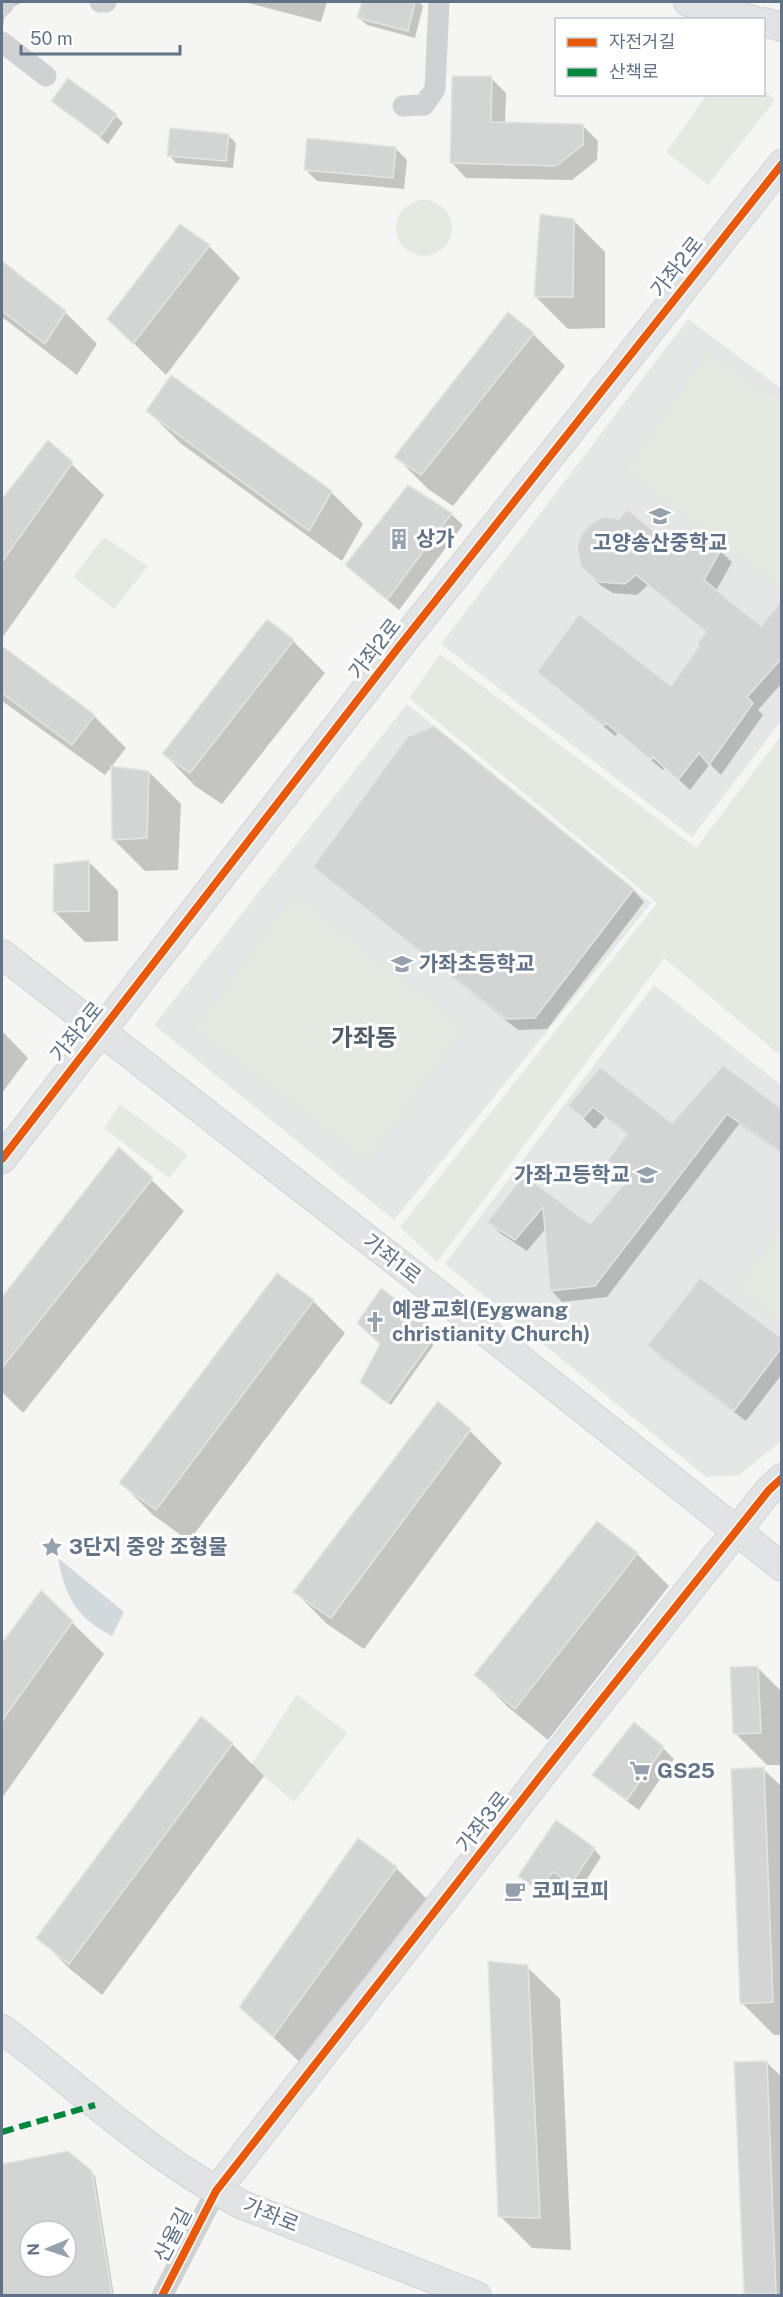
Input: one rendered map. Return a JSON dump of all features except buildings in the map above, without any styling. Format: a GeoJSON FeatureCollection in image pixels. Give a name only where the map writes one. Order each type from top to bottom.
{"type":"FeatureCollection","features":[{"type":"Feature","properties":{"kind":"street"},"geometry":{"type":"LineString","coordinates":[[2,6],[5,2]]}},
{"type":"Feature","properties":{"kind":"street"},"geometry":{"type":"LineString","coordinates":[[100,2],[106,2]]}},
{"type":"Feature","properties":{"kind":"street"},"geometry":{"type":"LineString","coordinates":[[403,106],[424,105],[435,88],[440,2]]}},
{"type":"Feature","properties":{"kind":"street"},"geometry":{"type":"LineString","coordinates":[[688,2],[746,18]]}},
{"type":"Feature","properties":{"kind":"street"},"geometry":{"type":"LineString","coordinates":[[765,22],[782,27]]}},
{"type":"Feature","properties":{"kind":"street"},"geometry":{"type":"LineString","coordinates":[[2,42],[46,76]]}},
{"type":"Feature","properties":{"kind":"street","name":"가좌2로"},"geometry":{"type":"LineString","coordinates":[[2,1159],[405,639],[782,164]]}},
{"type":"Feature","properties":{"kind":"street","name":"가좌1로"},"geometry":{"type":"LineString","coordinates":[[2,954],[782,1567]]}},
{"type":"Feature","properties":{"kind":"street","name":"가좌3로"},"geometry":{"type":"LineString","coordinates":[[216,2191],[530,1790],[769,1490],[782,1478]]}},
{"type":"Feature","properties":{"kind":"street","name":"가좌로"},"geometry":{"type":"LineString","coordinates":[[2,2029],[51,2066],[95,2105],[216,2191],[245,2206],[477,2295]]}},
{"type":"Feature","properties":{"kind":"street","name":"산율길"},"geometry":{"type":"LineString","coordinates":[[162,2295],[216,2191]]}},
{"type":"Feature","properties":{"kind":"shaded area"},"geometry":{"type":"Polygon","coordinates":[[[765,91],[775,100],[708,185],[666,152],[706,96],[765,96],[765,91]]]}},
{"type":"Feature","properties":{"kind":"shaded area"},"geometry":{"type":"Polygon","coordinates":[[[424,200],[444,208],[452,228],[444,248],[424,256],[404,248],[396,228],[404,208],[424,200]]]}},
{"type":"Feature","properties":{"kind":"shaded area","name":"고양송산중학교"},"geometry":{"type":"Polygon","coordinates":[[[688,319],[781,388],[781,721],[692,837],[441,644],[688,319]]]}},
{"type":"Feature","properties":{"kind":"shaded area"},"geometry":{"type":"Polygon","coordinates":[[[708,349],[781,403],[781,589],[625,471],[708,349]]]}},
{"type":"Feature","properties":{"kind":"shaded area"},"geometry":{"type":"Polygon","coordinates":[[[104,537],[148,566],[114,609],[73,577],[104,537]]]}},
{"type":"Feature","properties":{"kind":"shaded area"},"geometry":{"type":"Polygon","coordinates":[[[440,654],[696,848],[781,736],[782,1057],[664,958],[437,1262],[400,1227],[657,903],[409,698],[440,654]]]}},
{"type":"Feature","properties":{"kind":"shaded area","name":"가좌초등학교"},"geometry":{"type":"Polygon","coordinates":[[[407,704],[651,903],[394,1220],[154,1025],[407,704]]]}},
{"type":"Feature","properties":{"kind":"shaded area"},"geometry":{"type":"Polygon","coordinates":[[[294,892],[466,1027],[368,1163],[193,1030],[294,892]]]}},
{"type":"Feature","properties":{"kind":"shaded area","name":"가좌고등학교"},"geometry":{"type":"Polygon","coordinates":[[[654,985],[781,1085],[781,1441],[739,1475],[706,1477],[445,1264],[654,985]]]}},
{"type":"Feature","properties":{"kind":"shaded area"},"geometry":{"type":"Polygon","coordinates":[[[120,1104],[188,1155],[169,1178],[104,1128],[120,1104]]]}},
{"type":"Feature","properties":{"kind":"shaded area"},"geometry":{"type":"Polygon","coordinates":[[[781,1225],[781,1324],[735,1288],[781,1225]]]}},
{"type":"Feature","properties":{"kind":"shaded area"},"geometry":{"type":"Polygon","coordinates":[[[58,1558],[124,1612],[112,1636],[89,1622],[74,1604],[64,1584],[58,1558]]]}},
{"type":"Feature","properties":{"kind":"shaded area"},"geometry":{"type":"Polygon","coordinates":[[[297,1694],[347,1733],[294,1802],[251,1765],[297,1694]]]}},
{"type":"Feature","properties":{"kind":"marked path"},"geometry":{"type":"LineString","coordinates":[[2,2132],[95,2105]]}},
{"type":"Feature","properties":{"kind":"cycle path"},"geometry":{"type":"LineString","coordinates":[[2,1159],[398,648],[782,164]]}},
{"type":"Feature","properties":{"kind":"cycle path"},"geometry":{"type":"LineString","coordinates":[[162,2296],[216,2191],[547,1768],[769,1490],[782,1478]]}},
{"type":"Feature","properties":{"kind":"place","name":"고양송산중학교"},"geometry":{"type":"Point","coordinates":[660,516]}},
{"type":"Feature","properties":{"kind":"place","name":"상가"},"geometry":{"type":"Point","coordinates":[399,539]}},
{"type":"Feature","properties":{"kind":"place","name":"가좌초등학교"},"geometry":{"type":"Point","coordinates":[402,964]}},
{"type":"Feature","properties":{"kind":"place","name":"가좌고등학교"},"geometry":{"type":"Point","coordinates":[647,1175]}},
{"type":"Feature","properties":{"kind":"place","name":"예광교회(Eygwang christianity Church)"},"geometry":{"type":"Point","coordinates":[375,1322]}},
{"type":"Feature","properties":{"kind":"place","name":"3단지 중앙 조형물"},"geometry":{"type":"Point","coordinates":[52,1547]}},
{"type":"Feature","properties":{"kind":"place","name":"GS25"},"geometry":{"type":"Point","coordinates":[640,1771]}},
{"type":"Feature","properties":{"kind":"place","name":"코피코피"},"geometry":{"type":"Point","coordinates":[515,1891]}},
{"type":"Feature","properties":{"kind":"district","name":"가좌동"},"geometry":{"type":"Point","coordinates":[364,1038]}}]}
